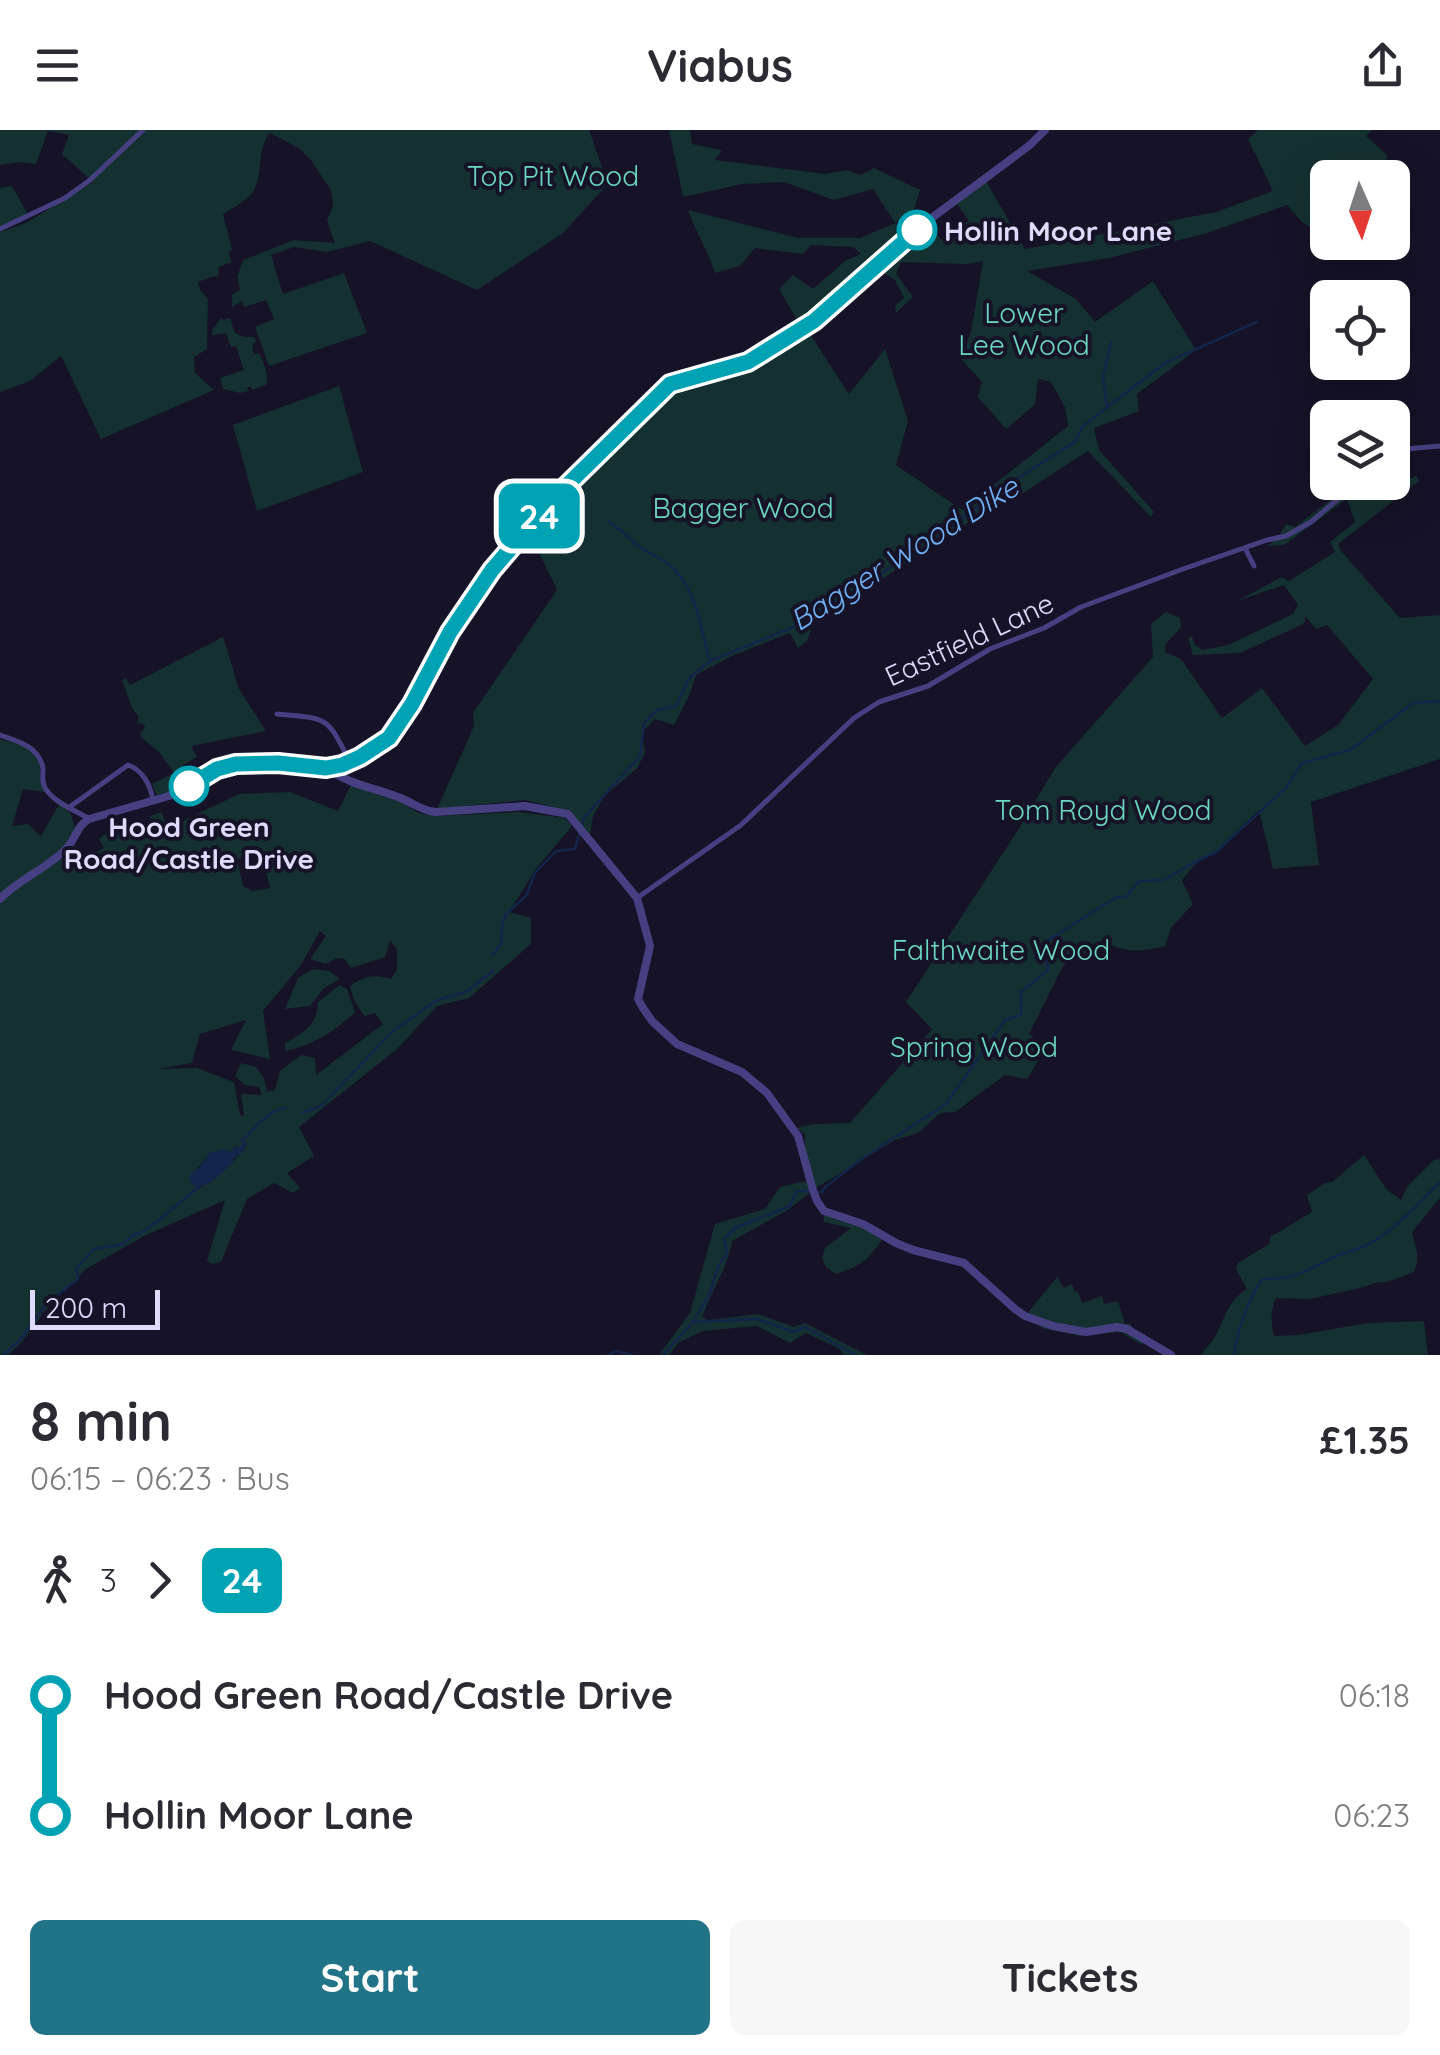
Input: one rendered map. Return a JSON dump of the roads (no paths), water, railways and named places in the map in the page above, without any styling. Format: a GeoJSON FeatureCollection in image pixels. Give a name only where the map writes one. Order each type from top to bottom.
{"type":"FeatureCollection","features":[{"type":"Feature","properties":{"kind":"street"},"geometry":{"type":"LineString","coordinates":[[0,229],[65,198],[90,180],[142,130]]}},
{"type":"Feature","properties":{"kind":"street"},"geometry":{"type":"LineString","coordinates":[[0,899],[61,855],[79,826],[89,820],[169,796],[226,765],[262,762],[326,768],[350,762],[389,738],[450,632],[492,570],[554,498],[670,384],[748,362],[814,321],[910,234],[1046,130]]}},
{"type":"Feature","properties":{"kind":"street"},"geometry":{"type":"LineString","coordinates":[[1410,449],[1440,446]]}},
{"type":"Feature","properties":{"kind":"street","name":"Eastfield Lane"},"geometry":{"type":"LineString","coordinates":[[636,898],[731,833],[854,718],[880,702],[928,686],[990,649],[1044,628],[1081,608],[1286,536],[1311,522],[1337,500]]}},
{"type":"Feature","properties":{"kind":"street"},"geometry":{"type":"LineString","coordinates":[[1245,548],[1254,566]]}},
{"type":"Feature","properties":{"kind":"street"},"geometry":{"type":"LineString","coordinates":[[277,714],[313,718],[328,724],[350,762]]}},
{"type":"Feature","properties":{"kind":"street"},"geometry":{"type":"LineString","coordinates":[[0,735],[34,750],[43,767],[43,784],[48,794],[89,820]]}},
{"type":"Feature","properties":{"kind":"street"},"geometry":{"type":"LineString","coordinates":[[72,808],[128,765],[150,786],[153,801]]}},
{"type":"Feature","properties":{"kind":"street"},"geometry":{"type":"LineString","coordinates":[[326,768],[348,781],[406,800],[424,811],[525,806],[568,814],[636,898],[650,946],[638,998],[652,1020],[677,1044],[742,1072],[767,1093],[798,1136],[814,1192],[824,1211],[863,1224],[896,1243],[964,1263],[1026,1316],[1086,1332],[1117,1327],[1172,1355]]}},
{"type":"Feature","properties":{"kind":"street"},"geometry":{"type":"LineString","coordinates":[[72,808],[79,826]]}},
{"type":"Feature","properties":{"kind":"water"},"geometry":{"type":"Polygon","coordinates":[[[247,1144],[242,1153],[210,1183],[193,1185],[191,1173],[209,1153],[224,1149],[232,1152],[247,1144]]]}},
{"type":"Feature","properties":{"kind":"waterway","name":"Bagger Wood Dike"},"geometry":{"type":"LineString","coordinates":[[582,825],[583,819],[640,756],[644,723],[657,710],[676,706],[689,678],[710,661],[798,625],[851,593],[1075,442],[1083,426],[1165,363],[1257,322]]}},
{"type":"Feature","properties":{"kind":"waterway","name":"Bagger Wood Dike"},"geometry":{"type":"LineString","coordinates":[[1107,408],[1103,377],[1111,342]]}},
{"type":"Feature","properties":{"kind":"waterway"},"geometry":{"type":"LineString","coordinates":[[609,522],[682,579],[697,611],[709,658]]}},
{"type":"Feature","properties":{"kind":"waterway"},"geometry":{"type":"LineString","coordinates":[[693,1322],[727,1254],[724,1239],[735,1228],[790,1206],[797,1191],[822,1192],[860,1160],[946,1104],[1005,1020],[1021,1015],[1021,992],[1049,969],[1040,945],[1117,897],[1126,897],[1139,881],[1164,880],[1216,852],[1286,788],[1302,763],[1350,750],[1413,703],[1440,701]]}},
{"type":"Feature","properties":{"kind":"waterway","name":"Bagger Wood Dike"},"geometry":{"type":"LineString","coordinates":[[492,956],[501,944],[505,915],[526,896],[535,873],[556,851],[575,849],[580,832]]}},
{"type":"Feature","properties":{"kind":"waterway","name":"Bagger Wood Dike"},"geometry":{"type":"LineString","coordinates":[[302,1113],[321,1106],[393,1031],[437,1000],[466,992],[493,971]]}},
{"type":"Feature","properties":{"kind":"waterway","name":"Bagger Wood Dike"},"geometry":{"type":"LineString","coordinates":[[244,1143],[262,1121],[285,1108]]}},
{"type":"Feature","properties":{"kind":"waterway"},"geometry":{"type":"LineString","coordinates":[[1234,1355],[1244,1315],[1262,1279],[1298,1274],[1367,1245],[1397,1224],[1440,1182]]}},
{"type":"Feature","properties":{"kind":"waterway","name":"Bagger Wood Dike"},"geometry":{"type":"LineString","coordinates":[[3,1355],[19,1341],[47,1303],[78,1279],[76,1268],[94,1249],[123,1244],[201,1185]]}},
{"type":"Feature","properties":{"kind":"waterway"},"geometry":{"type":"LineString","coordinates":[[663,1355],[693,1322],[757,1319],[794,1332],[805,1327],[856,1355]]}},
{"type":"Feature","properties":{"kind":"waterway"},"geometry":{"type":"LineString","coordinates":[[608,1355],[616,1351],[632,1355]]}},
{"type":"Feature","properties":{"kind":"place","name":"Hollin Moor Lane"},"geometry":{"type":"Point","coordinates":[917,230]}},
{"type":"Feature","properties":{"kind":"place","name":"Hood Green Road/Castle Drive"},"geometry":{"type":"Point","coordinates":[189,786]}},
{"type":"Feature","properties":{"kind":"park label","name":"Top Pit Wood"},"geometry":{"type":"Point","coordinates":[553,175]}},
{"type":"Feature","properties":{"kind":"park label","name":"Lower Lee Wood"},"geometry":{"type":"Point","coordinates":[1024,328]}},
{"type":"Feature","properties":{"kind":"park label","name":"Bagger Wood"},"geometry":{"type":"Point","coordinates":[743,507]}},
{"type":"Feature","properties":{"kind":"park label","name":"Tom Royd Wood"},"geometry":{"type":"Point","coordinates":[1103,809]}},
{"type":"Feature","properties":{"kind":"park label","name":"Falthwaite Wood"},"geometry":{"type":"Point","coordinates":[1001,949]}},
{"type":"Feature","properties":{"kind":"park label","name":"Spring Wood"},"geometry":{"type":"Point","coordinates":[974,1046]}}]}
